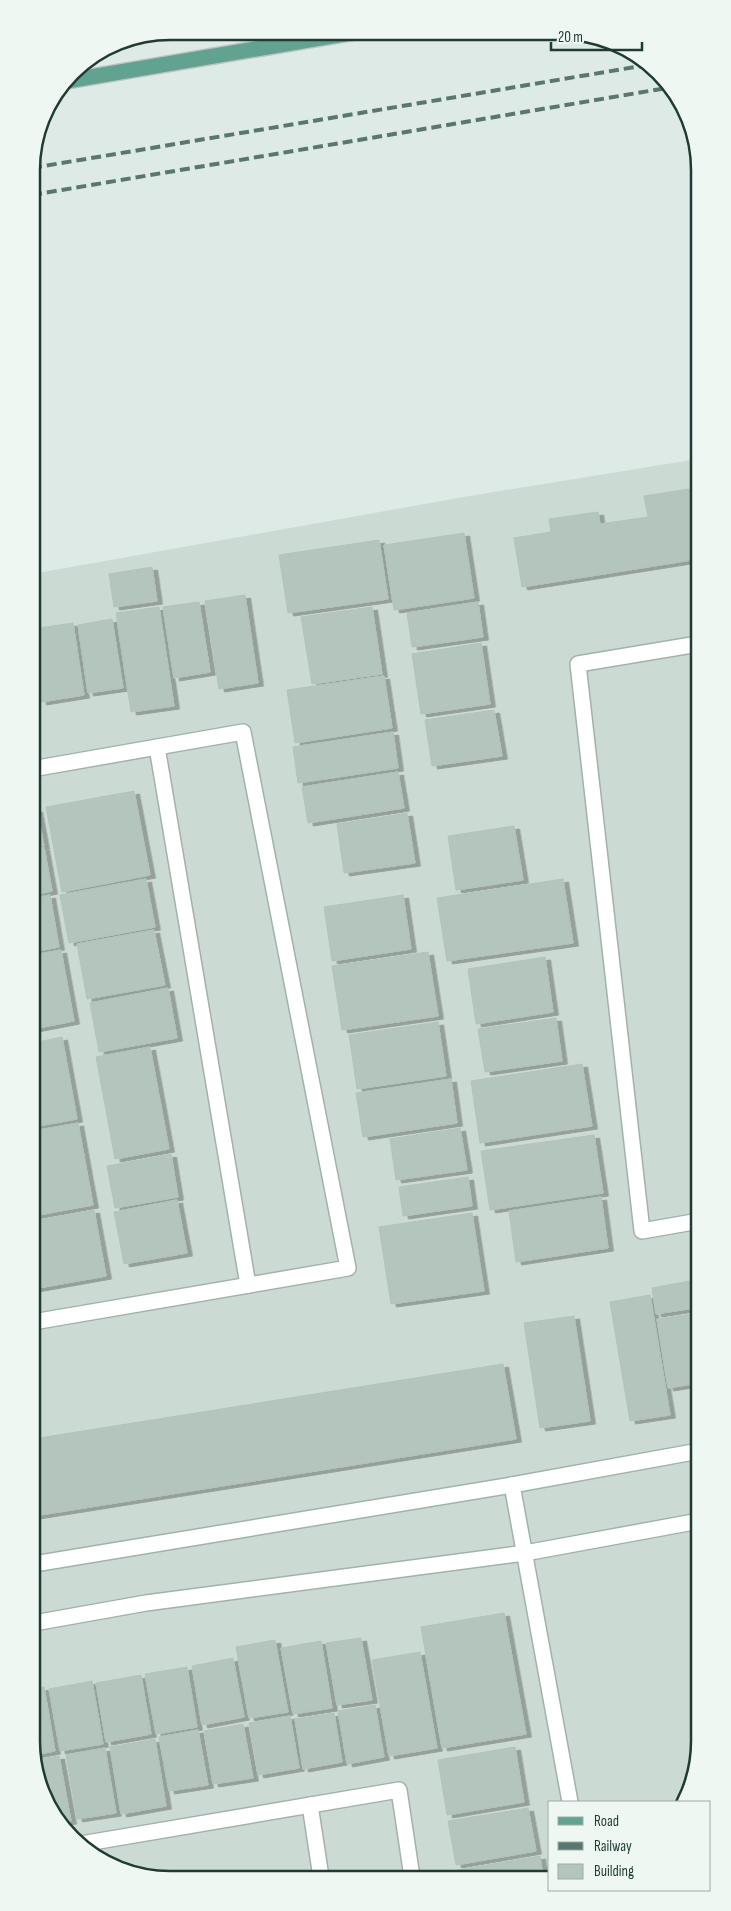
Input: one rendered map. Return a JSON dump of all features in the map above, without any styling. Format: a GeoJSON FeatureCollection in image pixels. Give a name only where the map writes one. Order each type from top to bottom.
{"type":"FeatureCollection","features":[{"type":"Feature","properties":{"kind":"main road"},"geometry":{"type":"LineString","coordinates":[[77,79],[309,40]]}},
{"type":"Feature","properties":{"kind":"street"},"geometry":{"type":"LineString","coordinates":[[691,645],[578,664],[642,1231],[691,1223]]}},
{"type":"Feature","properties":{"kind":"street"},"geometry":{"type":"LineString","coordinates":[[40,768],[243,732],[348,1268],[40,1321]]}},
{"type":"Feature","properties":{"kind":"street"},"geometry":{"type":"LineString","coordinates":[[158,747],[248,1285]]}},
{"type":"Feature","properties":{"kind":"street"},"geometry":{"type":"LineString","coordinates":[[40,1563],[512,1485],[691,1452]]}},
{"type":"Feature","properties":{"kind":"street"},"geometry":{"type":"LineString","coordinates":[[512,1485],[570,1801]]}},
{"type":"Feature","properties":{"kind":"street"},"geometry":{"type":"LineString","coordinates":[[40,1622],[146,1603],[525,1553],[691,1522]]}},
{"type":"Feature","properties":{"kind":"street"},"geometry":{"type":"LineString","coordinates":[[89,1843],[399,1790],[411,1871]]}},
{"type":"Feature","properties":{"kind":"street"},"geometry":{"type":"LineString","coordinates":[[310,1805],[320,1871]]}},
{"type":"Feature","properties":{"kind":"shaded area"},"geometry":{"type":"Polygon","coordinates":[[[691,460],[691,1749],[687,1774],[676,1801],[548,1801],[548,1871],[170,1871],[153,1870],[128,1864],[105,1854],[91,1844],[67,1820],[57,1806],[47,1783],[40,1749],[40,573],[475,495],[691,460]]]}},
{"type":"Feature","properties":{"kind":"building"},"geometry":{"type":"Polygon","coordinates":[[[689,489],[691,499],[691,560],[522,587],[514,538],[551,532],[549,519],[598,512],[600,524],[648,517],[644,496],[689,489]]]}},
{"type":"Feature","properties":{"kind":"building"},"geometry":{"type":"Polygon","coordinates":[[[464,533],[474,598],[394,610],[384,545],[464,533]]]}},
{"type":"Feature","properties":{"kind":"building"},"geometry":{"type":"Polygon","coordinates":[[[379,540],[388,599],[288,613],[279,555],[379,540]]]}},
{"type":"Feature","properties":{"kind":"building"},"geometry":{"type":"Polygon","coordinates":[[[152,567],[157,601],[114,607],[109,574],[152,567]]]}},
{"type":"Feature","properties":{"kind":"building"},"geometry":{"type":"Polygon","coordinates":[[[245,595],[258,683],[219,689],[205,601],[245,595]]]}},
{"type":"Feature","properties":{"kind":"building"},"geometry":{"type":"Polygon","coordinates":[[[199,602],[210,672],[174,678],[163,607],[199,602]]]}},
{"type":"Feature","properties":{"kind":"building"},"geometry":{"type":"Polygon","coordinates":[[[478,602],[483,637],[412,647],[407,613],[478,602]]]}},
{"type":"Feature","properties":{"kind":"building"},"geometry":{"type":"Polygon","coordinates":[[[159,607],[174,706],[131,712],[116,613],[159,607]]]}},
{"type":"Feature","properties":{"kind":"building"},"geometry":{"type":"Polygon","coordinates":[[[372,607],[382,674],[312,684],[301,617],[372,607]]]}},
{"type":"Feature","properties":{"kind":"building"},"geometry":{"type":"Polygon","coordinates":[[[112,619],[123,688],[88,693],[78,625],[112,619]]]}},
{"type":"Feature","properties":{"kind":"building"},"geometry":{"type":"Polygon","coordinates":[[[73,623],[84,695],[41,702],[40,628],[73,623]]]}},
{"type":"Feature","properties":{"kind":"building"},"geometry":{"type":"Polygon","coordinates":[[[481,643],[490,704],[421,714],[412,654],[481,643]]]}},
{"type":"Feature","properties":{"kind":"building"},"geometry":{"type":"Polygon","coordinates":[[[384,676],[392,728],[295,743],[287,690],[384,676]]]}},
{"type":"Feature","properties":{"kind":"building"},"geometry":{"type":"Polygon","coordinates":[[[494,710],[502,756],[432,766],[425,720],[494,710]]]}},
{"type":"Feature","properties":{"kind":"building"},"geometry":{"type":"Polygon","coordinates":[[[393,732],[398,768],[298,783],[293,747],[393,732]]]}},
{"type":"Feature","properties":{"kind":"building"},"geometry":{"type":"Polygon","coordinates":[[[398,772],[404,808],[308,823],[302,787],[398,772]]]}},
{"type":"Feature","properties":{"kind":"building"},"geometry":{"type":"Polygon","coordinates":[[[134,791],[150,875],[62,892],[46,807],[134,791]]]}},
{"type":"Feature","properties":{"kind":"building"},"geometry":{"type":"Polygon","coordinates":[[[407,813],[415,863],[344,873],[337,824],[407,813]]]}},
{"type":"Feature","properties":{"kind":"building"},"geometry":{"type":"Polygon","coordinates":[[[40,825],[44,846],[40,847],[40,825]]]}},
{"type":"Feature","properties":{"kind":"building"},"geometry":{"type":"Polygon","coordinates":[[[514,826],[523,880],[456,890],[448,836],[514,826]]]}},
{"type":"Feature","properties":{"kind":"building"},"geometry":{"type":"Polygon","coordinates":[[[44,847],[52,891],[40,894],[40,848],[44,847]]]}},
{"type":"Feature","properties":{"kind":"building"},"geometry":{"type":"Polygon","coordinates":[[[146,879],[155,927],[69,943],[60,895],[146,879]]]}},
{"type":"Feature","properties":{"kind":"building"},"geometry":{"type":"Polygon","coordinates":[[[563,879],[573,943],[447,961],[437,898],[563,879]]]}},
{"type":"Feature","properties":{"kind":"building"},"geometry":{"type":"Polygon","coordinates":[[[50,895],[59,947],[40,951],[40,897],[50,895]]]}},
{"type":"Feature","properties":{"kind":"building"},"geometry":{"type":"Polygon","coordinates":[[[403,895],[411,949],[332,961],[324,907],[403,895]]]}},
{"type":"Feature","properties":{"kind":"building"},"geometry":{"type":"Polygon","coordinates":[[[154,930],[165,985],[87,999],[77,944],[154,930]]]}},
{"type":"Feature","properties":{"kind":"building"},"geometry":{"type":"Polygon","coordinates":[[[61,950],[74,1021],[40,1028],[40,954],[61,950]]]}},
{"type":"Feature","properties":{"kind":"building"},"geometry":{"type":"Polygon","coordinates":[[[428,952],[438,1016],[342,1030],[332,966],[428,952]]]}},
{"type":"Feature","properties":{"kind":"building"},"geometry":{"type":"Polygon","coordinates":[[[545,957],[553,1012],[476,1024],[468,969],[545,957]]]}},
{"type":"Feature","properties":{"kind":"building"},"geometry":{"type":"Polygon","coordinates":[[[168,988],[177,1038],[99,1052],[90,1003],[168,988]]]}},
{"type":"Feature","properties":{"kind":"building"},"geometry":{"type":"Polygon","coordinates":[[[556,1018],[562,1061],[485,1072],[478,1029],[556,1018]]]}},
{"type":"Feature","properties":{"kind":"building"},"geometry":{"type":"Polygon","coordinates":[[[438,1022],[446,1076],[357,1089],[349,1035],[438,1022]]]}},
{"type":"Feature","properties":{"kind":"building"},"geometry":{"type":"Polygon","coordinates":[[[62,1037],[77,1119],[40,1126],[40,1042],[62,1037]]]}},
{"type":"Feature","properties":{"kind":"building"},"geometry":{"type":"Polygon","coordinates":[[[150,1047],[169,1149],[115,1159],[96,1057],[150,1047]]]}},
{"type":"Feature","properties":{"kind":"building"},"geometry":{"type":"Polygon","coordinates":[[[582,1064],[592,1126],[480,1143],[471,1081],[582,1064]]]}},
{"type":"Feature","properties":{"kind":"building"},"geometry":{"type":"Polygon","coordinates":[[[451,1079],[457,1123],[363,1137],[356,1093],[451,1079]]]}},
{"type":"Feature","properties":{"kind":"building"},"geometry":{"type":"Polygon","coordinates":[[[78,1123],[93,1205],[40,1215],[40,1130],[78,1123]]]}},
{"type":"Feature","properties":{"kind":"building"},"geometry":{"type":"Polygon","coordinates":[[[460,1128],[467,1170],[396,1180],[390,1139],[460,1128]]]}},
{"type":"Feature","properties":{"kind":"building"},"geometry":{"type":"Polygon","coordinates":[[[594,1135],[603,1193],[490,1210],[481,1151],[594,1135]]]}},
{"type":"Feature","properties":{"kind":"building"},"geometry":{"type":"Polygon","coordinates":[[[171,1154],[178,1197],[115,1208],[107,1166],[171,1154]]]}},
{"type":"Feature","properties":{"kind":"building"},"geometry":{"type":"Polygon","coordinates":[[[468,1177],[472,1206],[403,1216],[399,1187],[468,1177]]]}},
{"type":"Feature","properties":{"kind":"building"},"geometry":{"type":"Polygon","coordinates":[[[601,1197],[608,1248],[516,1262],[509,1211],[601,1197]]]}},
{"type":"Feature","properties":{"kind":"building"},"geometry":{"type":"Polygon","coordinates":[[[177,1200],[187,1253],[124,1264],[114,1212],[177,1200]]]}},
{"type":"Feature","properties":{"kind":"building"},"geometry":{"type":"Polygon","coordinates":[[[94,1210],[106,1276],[40,1288],[40,1220],[94,1210]]]}},
{"type":"Feature","properties":{"kind":"building"},"geometry":{"type":"Polygon","coordinates":[[[472,1213],[484,1291],[391,1304],[379,1227],[472,1213]]]}},
{"type":"Feature","properties":{"kind":"building"},"geometry":{"type":"Polygon","coordinates":[[[690,1281],[691,1308],[656,1314],[652,1288],[690,1281]]]}},
{"type":"Feature","properties":{"kind":"building"},"geometry":{"type":"Polygon","coordinates":[[[650,1295],[670,1415],[630,1421],[610,1302],[650,1295]]]}},
{"type":"Feature","properties":{"kind":"building"},"geometry":{"type":"Polygon","coordinates":[[[691,1314],[691,1384],[668,1388],[657,1319],[691,1314]]]}},
{"type":"Feature","properties":{"kind":"building"},"geometry":{"type":"Polygon","coordinates":[[[574,1316],[590,1421],[540,1428],[524,1323],[574,1316]]]}},
{"type":"Feature","properties":{"kind":"building"},"geometry":{"type":"Polygon","coordinates":[[[503,1364],[516,1439],[40,1515],[40,1438],[503,1364]]]}},
{"type":"Feature","properties":{"kind":"building"},"geometry":{"type":"Polygon","coordinates":[[[504,1613],[526,1734],[442,1748],[421,1627],[504,1613]]]}},
{"type":"Feature","properties":{"kind":"building"},"geometry":{"type":"Polygon","coordinates":[[[361,1638],[372,1700],[337,1705],[326,1643],[361,1638]]]}},
{"type":"Feature","properties":{"kind":"building"},"geometry":{"type":"Polygon","coordinates":[[[275,1640],[288,1712],[249,1718],[236,1647],[275,1640]]]}},
{"type":"Feature","properties":{"kind":"building"},"geometry":{"type":"Polygon","coordinates":[[[321,1641],[332,1708],[293,1714],[281,1648],[321,1641]]]}},
{"type":"Feature","properties":{"kind":"building"},"geometry":{"type":"Polygon","coordinates":[[[420,1652],[437,1748],[389,1756],[372,1660],[420,1652]]]}},
{"type":"Feature","properties":{"kind":"building"},"geometry":{"type":"Polygon","coordinates":[[[233,1658],[244,1717],[202,1725],[192,1666],[233,1658]]]}},
{"type":"Feature","properties":{"kind":"building"},"geometry":{"type":"Polygon","coordinates":[[[187,1667],[197,1727],[156,1734],[145,1674],[187,1667]]]}},
{"type":"Feature","properties":{"kind":"building"},"geometry":{"type":"Polygon","coordinates":[[[141,1675],[151,1734],[106,1742],[96,1683],[141,1675]]]}},
{"type":"Feature","properties":{"kind":"building"},"geometry":{"type":"Polygon","coordinates":[[[92,1681],[103,1744],[60,1751],[49,1689],[92,1681]]]}},
{"type":"Feature","properties":{"kind":"building"},"geometry":{"type":"Polygon","coordinates":[[[44,1687],[55,1751],[41,1754],[40,1749],[40,1688],[44,1687]]]}},
{"type":"Feature","properties":{"kind":"building"},"geometry":{"type":"Polygon","coordinates":[[[375,1705],[384,1757],[347,1764],[338,1711],[375,1705]]]}},
{"type":"Feature","properties":{"kind":"building"},"geometry":{"type":"Polygon","coordinates":[[[334,1713],[342,1762],[303,1769],[295,1719],[334,1713]]]}},
{"type":"Feature","properties":{"kind":"building"},"geometry":{"type":"Polygon","coordinates":[[[290,1716],[299,1768],[258,1775],[249,1723],[290,1716]]]}},
{"type":"Feature","properties":{"kind":"building"},"geometry":{"type":"Polygon","coordinates":[[[243,1724],[253,1778],[213,1784],[204,1731],[243,1724]]]}},
{"type":"Feature","properties":{"kind":"building"},"geometry":{"type":"Polygon","coordinates":[[[198,1730],[208,1785],[169,1791],[159,1737],[198,1730]]]}},
{"type":"Feature","properties":{"kind":"building"},"geometry":{"type":"Polygon","coordinates":[[[155,1739],[166,1806],[121,1814],[110,1747],[155,1739]]]}},
{"type":"Feature","properties":{"kind":"building"},"geometry":{"type":"Polygon","coordinates":[[[515,1747],[524,1802],[447,1815],[438,1760],[515,1747]]]}},
{"type":"Feature","properties":{"kind":"building"},"geometry":{"type":"Polygon","coordinates":[[[105,1748],[116,1813],[77,1819],[66,1755],[105,1748]]]}},
{"type":"Feature","properties":{"kind":"building"},"geometry":{"type":"Polygon","coordinates":[[[59,1756],[71,1821],[67,1820],[53,1798],[47,1783],[42,1759],[59,1756]]]}},
{"type":"Feature","properties":{"kind":"building"},"geometry":{"type":"Polygon","coordinates":[[[528,1808],[536,1851],[456,1865],[448,1821],[528,1808]]]}},
{"type":"Feature","properties":{"kind":"building"},"geometry":{"type":"Polygon","coordinates":[[[540,1856],[542,1871],[457,1871],[540,1856]]]}},
{"type":"Feature","properties":{"kind":"railway"},"geometry":{"type":"LineString","coordinates":[[40,167],[639,66]]}},
{"type":"Feature","properties":{"kind":"railway"},"geometry":{"type":"LineString","coordinates":[[40,194],[662,89]]}}]}
